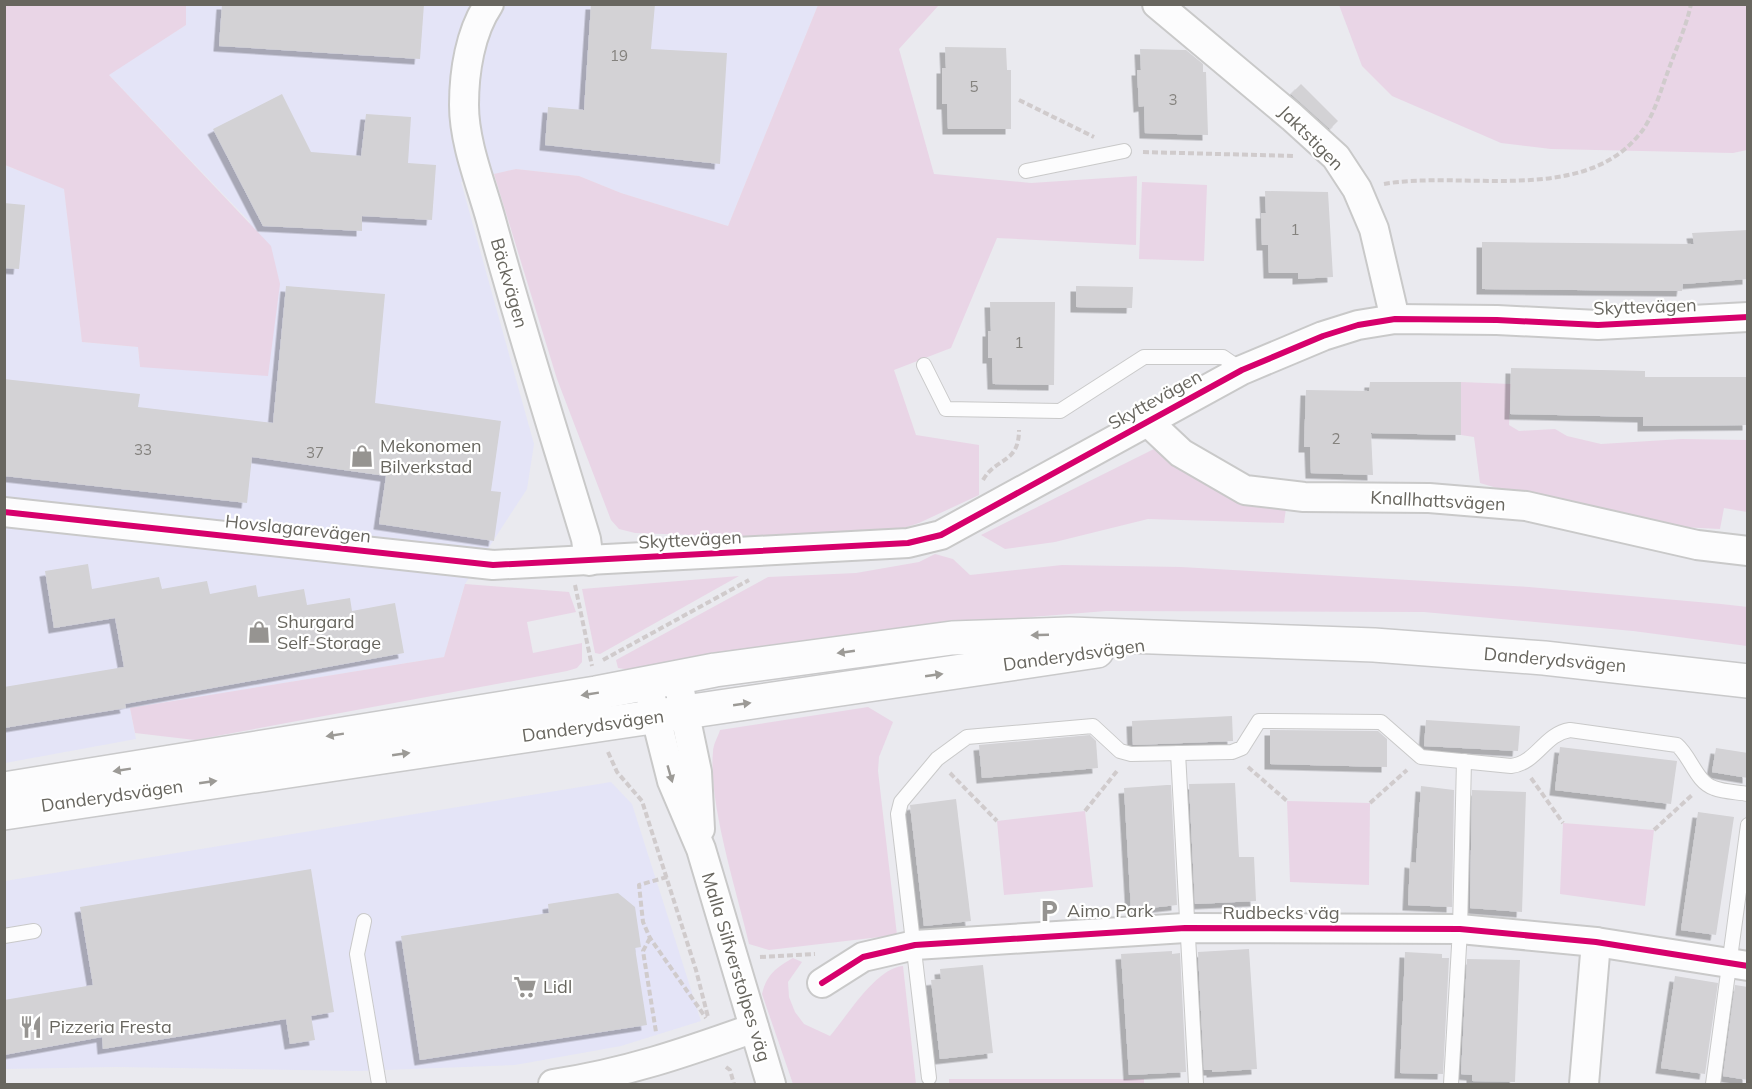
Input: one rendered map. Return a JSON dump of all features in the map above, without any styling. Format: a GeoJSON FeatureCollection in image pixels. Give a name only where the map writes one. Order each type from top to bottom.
{"type":"FeatureCollection","features":[{"type":"Feature","properties":{"kind":"main road","name":"Danderydsvägen"},"geometry":{"type":"LineString","coordinates":[[4,789],[662,680],[952,638],[1070,634],[1374,645],[1498,655],[1748,681]]}},
{"type":"Feature","properties":{"kind":"main road","name":"Danderydsvägen"},"geometry":{"type":"LineString","coordinates":[[4,813],[1182,639]]}},
{"type":"Feature","properties":{"kind":"street","name":"Bäckvägen"},"geometry":{"type":"LineString","coordinates":[[489,4],[473,39],[467,71],[464,106],[470,144],[586,539],[581,572]]}},
{"type":"Feature","properties":{"kind":"street","name":"Jaktstigen"},"geometry":{"type":"LineString","coordinates":[[1157,4],[1292,117],[1336,157],[1357,189],[1374,229],[1395,319]]}},
{"type":"Feature","properties":{"kind":"street","name":"Skyttevägen"},"geometry":{"type":"LineString","coordinates":[[581,572],[909,543],[941,535],[1242,370],[1323,336],[1358,325],[1395,319],[1497,320],[1598,325],[1748,317]]}},
{"type":"Feature","properties":{"kind":"street","name":"Knallhattsvägen"},"geometry":{"type":"LineString","coordinates":[[1147,421],[1181,453],[1245,490],[1304,497],[1429,498],[1526,506],[1697,545],[1748,551]]}},
{"type":"Feature","properties":{"kind":"street","name":"Hovslagarevägen"},"geometry":{"type":"LineString","coordinates":[[4,513],[493,565],[581,572]]}},
{"type":"Feature","properties":{"kind":"street","name":"Malla Silfverstolpes väg"},"geometry":{"type":"LineString","coordinates":[[662,680],[669,715],[672,781],[701,849],[771,1084]]}},
{"type":"Feature","properties":{"kind":"street","name":"Rudbecks väg"},"geometry":{"type":"LineString","coordinates":[[822,983],[863,957],[915,945],[1185,928],[1460,929],[1596,942],[1739,965]]}},
{"type":"Feature","properties":{"kind":"street"},"geometry":{"type":"LineString","coordinates":[[1584,1084],[1596,942]]}},
{"type":"Feature","properties":{"kind":"street"},"geometry":{"type":"LineString","coordinates":[[553,1084],[610,1080],[754,1028]]}},
{"type":"Feature","properties":{"kind":"lane"},"geometry":{"type":"LineString","coordinates":[[1026,171],[1124,151]]}},
{"type":"Feature","properties":{"kind":"lane"},"geometry":{"type":"LineString","coordinates":[[924,365],[946,409],[1019,411],[1060,411],[1144,357],[1223,357],[1242,370]]}},
{"type":"Feature","properties":{"kind":"lane"},"geometry":{"type":"LineString","coordinates":[[929,1078],[898,814],[901,802],[937,759],[966,737],[1093,726],[1120,751],[1131,754],[1232,753],[1242,748],[1259,721],[1381,722],[1421,757],[1522,765],[1532,759],[1558,732],[1570,730],[1677,745],[1686,752],[1706,783],[1713,788],[1748,794]]}},
{"type":"Feature","properties":{"kind":"lane"},"geometry":{"type":"LineString","coordinates":[[1178,753],[1185,928],[1196,1084]]}},
{"type":"Feature","properties":{"kind":"lane"},"geometry":{"type":"LineString","coordinates":[[1451,1084],[1460,929],[1464,761]]}},
{"type":"Feature","properties":{"kind":"lane"},"geometry":{"type":"LineString","coordinates":[[1713,1084],[1739,965],[1748,825]]}},
{"type":"Feature","properties":{"kind":"lane"},"geometry":{"type":"LineString","coordinates":[[363,921],[357,954],[379,1084]]}},
{"type":"Feature","properties":{"kind":"lane"},"geometry":{"type":"LineString","coordinates":[[4,936],[34,931]]}},
{"type":"Feature","properties":{"kind":"path"},"geometry":{"type":"LineString","coordinates":[[1357,189],[1396,182],[1530,180],[1578,173],[1614,158],[1639,136],[1653,111],[1690,4]]}},
{"type":"Feature","properties":{"kind":"path"},"geometry":{"type":"LineString","coordinates":[[1019,100],[1124,151],[1336,157]]}},
{"type":"Feature","properties":{"kind":"path"},"geometry":{"type":"LineString","coordinates":[[987,509],[981,495],[983,479],[994,466],[1011,458],[1018,445],[1019,411]]}},
{"type":"Feature","properties":{"kind":"path"},"geometry":{"type":"LineString","coordinates":[[581,572],[592,667],[755,576]]}},
{"type":"Feature","properties":{"kind":"path"},"geometry":{"type":"LineString","coordinates":[[607,751],[617,772],[642,801],[667,877],[696,970],[710,1023],[650,938],[643,922],[639,885],[667,877]]}},
{"type":"Feature","properties":{"kind":"path"},"geometry":{"type":"LineString","coordinates":[[1232,753],[1287,801]]}},
{"type":"Feature","properties":{"kind":"path"},"geometry":{"type":"LineString","coordinates":[[1085,811],[1131,754]]}},
{"type":"Feature","properties":{"kind":"path"},"geometry":{"type":"LineString","coordinates":[[1370,804],[1421,757]]}},
{"type":"Feature","properties":{"kind":"path"},"geometry":{"type":"LineString","coordinates":[[937,759],[997,821]]}},
{"type":"Feature","properties":{"kind":"path"},"geometry":{"type":"LineString","coordinates":[[1522,765],[1563,823]]}},
{"type":"Feature","properties":{"kind":"path"},"geometry":{"type":"LineString","coordinates":[[1654,830],[1706,783]]}},
{"type":"Feature","properties":{"kind":"path"},"geometry":{"type":"LineString","coordinates":[[650,938],[643,951],[658,1042]]}},
{"type":"Feature","properties":{"kind":"path"},"geometry":{"type":"LineString","coordinates":[[756,957],[797,953],[819,955]]}},
{"type":"Feature","properties":{"kind":"path"},"geometry":{"type":"LineString","coordinates":[[719,1063],[730,1070],[734,1084]]}},
{"type":"Feature","properties":{"kind":"shaded area"},"geometry":{"type":"Polygon","coordinates":[[[4,5],[186,5],[186,25],[109,75],[271,246],[280,284],[268,376],[140,367],[138,347],[82,342],[64,189],[5,165],[4,5]]]}},
{"type":"Feature","properties":{"kind":"shaded area"},"geometry":{"type":"Polygon","coordinates":[[[186,5],[818,5],[728,226],[621,193],[579,176],[516,169],[461,182],[534,444],[527,489],[465,584],[444,657],[130,708],[136,739],[5,763],[4,165],[64,188],[82,342],[138,347],[140,367],[250,222],[108,74],[186,25],[186,5]]]}},
{"type":"Feature","properties":{"kind":"shaded area"},"geometry":{"type":"Polygon","coordinates":[[[818,5],[939,5],[899,49],[934,174],[1031,183],[1137,176],[1136,245],[997,238],[951,348],[894,370],[916,435],[979,445],[979,495],[919,523],[892,532],[750,537],[635,533],[619,529],[611,520],[557,379],[494,174],[516,169],[579,176],[621,193],[728,226],[818,5]]]}},
{"type":"Feature","properties":{"kind":"shaded area"},"geometry":{"type":"Polygon","coordinates":[[[1339,5],[1747,5],[1747,150],[1733,153],[1551,149],[1501,143],[1392,96],[1362,66],[1339,5]]]}},
{"type":"Feature","properties":{"kind":"shaded area"},"geometry":{"type":"Polygon","coordinates":[[[1142,182],[1207,185],[1204,261],[1139,259],[1142,182]]]}},
{"type":"Feature","properties":{"kind":"shaded area"},"geometry":{"type":"Polygon","coordinates":[[[1461,382],[1511,384],[1509,425],[1519,431],[1555,429],[1567,436],[1601,444],[1682,439],[1747,440],[1747,512],[1724,508],[1720,529],[1661,526],[1553,505],[1480,483],[1474,437],[1461,435],[1461,382]]]}},
{"type":"Feature","properties":{"kind":"shaded area"},"geometry":{"type":"Polygon","coordinates":[[[1156,448],[1286,508],[1284,523],[1148,519],[1055,542],[1005,549],[981,535],[1156,448]]]}},
{"type":"Feature","properties":{"kind":"shaded area"},"geometry":{"type":"Polygon","coordinates":[[[935,554],[953,559],[970,575],[1062,565],[1181,567],[1529,587],[1748,607],[1747,646],[1633,631],[1424,612],[1106,611],[957,623],[637,671],[618,668],[616,660],[768,577],[856,573],[919,562],[935,554]]]}},
{"type":"Feature","properties":{"kind":"shaded area"},"geometry":{"type":"Polygon","coordinates":[[[739,576],[600,654],[595,653],[582,589],[739,576]]]}},
{"type":"Feature","properties":{"kind":"shaded area"},"geometry":{"type":"Polygon","coordinates":[[[465,584],[569,592],[576,612],[527,622],[533,653],[582,643],[582,662],[577,668],[567,671],[195,740],[135,733],[130,708],[444,657],[465,584]]]}},
{"type":"Feature","properties":{"kind":"shaded area"},"geometry":{"type":"Polygon","coordinates":[[[868,707],[893,722],[879,757],[878,771],[897,935],[769,950],[749,944],[725,848],[715,796],[713,749],[720,730],[868,707]]]}},
{"type":"Feature","properties":{"kind":"shaded area"},"geometry":{"type":"Polygon","coordinates":[[[611,782],[632,804],[701,1021],[621,1046],[515,1065],[359,1071],[116,1067],[5,1069],[5,881],[611,782]]]}},
{"type":"Feature","properties":{"kind":"shaded area"},"geometry":{"type":"Polygon","coordinates":[[[1287,801],[1370,803],[1369,885],[1290,882],[1287,801]]]}},
{"type":"Feature","properties":{"kind":"shaded area"},"geometry":{"type":"Polygon","coordinates":[[[1085,811],[1093,887],[1004,895],[997,821],[1085,811]]]}},
{"type":"Feature","properties":{"kind":"shaded area"},"geometry":{"type":"Polygon","coordinates":[[[1563,823],[1654,830],[1645,906],[1560,894],[1563,823]]]}},
{"type":"Feature","properties":{"kind":"shaded area"},"geometry":{"type":"Polygon","coordinates":[[[793,958],[802,962],[788,982],[789,997],[795,1012],[804,1024],[830,1036],[873,983],[893,969],[903,966],[916,1084],[793,1084],[762,994],[773,972],[793,958]]]}},
{"type":"Feature","properties":{"kind":"shaded area"},"geometry":{"type":"Polygon","coordinates":[[[949,1079],[1144,1079],[1144,1084],[949,1084],[949,1079]]]}},
{"type":"Feature","properties":{"kind":"building"},"geometry":{"type":"Polygon","coordinates":[[[222,4],[424,4],[420,59],[219,46],[222,4]]]}},
{"type":"Feature","properties":{"kind":"building"},"geometry":{"type":"Polygon","coordinates":[[[591,4],[655,4],[651,49],[727,53],[720,164],[545,145],[548,107],[584,110],[591,4]]]}},
{"type":"Feature","properties":{"kind":"building"},"geometry":{"type":"Polygon","coordinates":[[[945,47],[1006,48],[1007,70],[1011,70],[1011,129],[948,129],[947,104],[942,104],[942,68],[946,68],[945,47]]]}},
{"type":"Feature","properties":{"kind":"building"},"geometry":{"type":"Polygon","coordinates":[[[1140,49],[1186,50],[1203,64],[1203,72],[1206,72],[1208,135],[1145,133],[1144,106],[1139,107],[1137,70],[1141,70],[1140,49]]]}},
{"type":"Feature","properties":{"kind":"building"},"geometry":{"type":"Polygon","coordinates":[[[1301,84],[1338,121],[1330,129],[1291,94],[1301,84]]]}},
{"type":"Feature","properties":{"kind":"building"},"geometry":{"type":"Polygon","coordinates":[[[282,94],[311,152],[361,156],[366,114],[411,117],[408,163],[436,165],[432,220],[362,216],[362,231],[263,226],[213,129],[282,94]]]}},
{"type":"Feature","properties":{"kind":"building"},"geometry":{"type":"Polygon","coordinates":[[[1265,191],[1328,192],[1333,277],[1298,279],[1298,273],[1269,273],[1268,245],[1262,245],[1261,213],[1266,213],[1265,191]]]}},
{"type":"Feature","properties":{"kind":"building"},"geometry":{"type":"Polygon","coordinates":[[[4,203],[25,205],[19,269],[4,268],[4,203]]]}},
{"type":"Feature","properties":{"kind":"building"},"geometry":{"type":"Polygon","coordinates":[[[1748,230],[1748,279],[1683,284],[1682,291],[1482,289],[1482,242],[1694,244],[1692,233],[1748,230]]]}},
{"type":"Feature","properties":{"kind":"building"},"geometry":{"type":"Polygon","coordinates":[[[286,286],[385,294],[375,403],[501,421],[491,491],[501,492],[494,541],[379,524],[386,476],[252,457],[247,503],[4,476],[4,379],[140,394],[138,407],[273,423],[286,286]]]}},
{"type":"Feature","properties":{"kind":"building"},"geometry":{"type":"Polygon","coordinates":[[[1076,286],[1133,287],[1132,308],[1076,307],[1076,286]]]}},
{"type":"Feature","properties":{"kind":"building"},"geometry":{"type":"Polygon","coordinates":[[[990,302],[1055,302],[1054,385],[993,384],[992,358],[988,358],[988,331],[991,331],[990,302]]]}},
{"type":"Feature","properties":{"kind":"building"},"geometry":{"type":"Polygon","coordinates":[[[1511,368],[1645,371],[1645,377],[1748,377],[1748,425],[1643,426],[1643,417],[1510,414],[1511,368]]]}},
{"type":"Feature","properties":{"kind":"building"},"geometry":{"type":"Polygon","coordinates":[[[1370,382],[1461,382],[1461,435],[1371,433],[1373,475],[1311,473],[1310,447],[1304,447],[1306,390],[1369,391],[1370,382]]]}},
{"type":"Feature","properties":{"kind":"building","name":"Shurgard Self-Storage"},"geometry":{"type":"Polygon","coordinates":[[[88,564],[92,589],[159,577],[162,589],[207,581],[210,594],[256,585],[258,597],[304,589],[307,605],[350,598],[352,611],[395,603],[404,653],[125,704],[126,708],[4,728],[4,687],[124,667],[115,618],[54,628],[45,571],[88,564]]]}},
{"type":"Feature","properties":{"kind":"building"},"geometry":{"type":"Polygon","coordinates":[[[1232,716],[1233,741],[1133,745],[1132,721],[1232,716]]]}},
{"type":"Feature","properties":{"kind":"building"},"geometry":{"type":"Polygon","coordinates":[[[1426,720],[1520,726],[1518,751],[1424,746],[1426,720]]]}},
{"type":"Feature","properties":{"kind":"building"},"geometry":{"type":"Polygon","coordinates":[[[1270,730],[1378,731],[1387,739],[1387,767],[1270,764],[1270,730]]]}},
{"type":"Feature","properties":{"kind":"building"},"geometry":{"type":"Polygon","coordinates":[[[1090,735],[1096,741],[1098,768],[982,778],[979,745],[1090,735]]]}},
{"type":"Feature","properties":{"kind":"building"},"geometry":{"type":"Polygon","coordinates":[[[1560,747],[1677,761],[1671,804],[1555,790],[1560,747]]]}},
{"type":"Feature","properties":{"kind":"building"},"geometry":{"type":"Polygon","coordinates":[[[1716,748],[1748,753],[1748,778],[1712,772],[1716,748]]]}},
{"type":"Feature","properties":{"kind":"building"},"geometry":{"type":"Polygon","coordinates":[[[1235,783],[1239,857],[1254,857],[1256,901],[1195,904],[1189,784],[1235,783]]]}},
{"type":"Feature","properties":{"kind":"building"},"geometry":{"type":"Polygon","coordinates":[[[1171,785],[1177,905],[1131,910],[1124,788],[1171,785]]]}},
{"type":"Feature","properties":{"kind":"building"},"geometry":{"type":"Polygon","coordinates":[[[1421,786],[1454,790],[1452,907],[1408,905],[1410,862],[1416,863],[1421,786]]]}},
{"type":"Feature","properties":{"kind":"building"},"geometry":{"type":"Polygon","coordinates":[[[1472,790],[1526,792],[1522,912],[1470,908],[1472,790]]]}},
{"type":"Feature","properties":{"kind":"building"},"geometry":{"type":"Polygon","coordinates":[[[956,799],[971,921],[924,926],[910,805],[956,799]]]}},
{"type":"Feature","properties":{"kind":"building"},"geometry":{"type":"Polygon","coordinates":[[[1698,812],[1734,817],[1716,935],[1681,930],[1698,812]]]}},
{"type":"Feature","properties":{"kind":"building"},"geometry":{"type":"Polygon","coordinates":[[[311,869],[334,1012],[311,1016],[315,1040],[290,1044],[286,1019],[103,1049],[102,1037],[4,1055],[4,1000],[93,985],[80,907],[311,869]]]}},
{"type":"Feature","properties":{"kind":"building","name":"Lidl"},"geometry":{"type":"Polygon","coordinates":[[[618,893],[635,907],[641,947],[635,948],[647,1025],[420,1060],[401,936],[549,913],[548,904],[618,893]]]}},
{"type":"Feature","properties":{"kind":"building"},"geometry":{"type":"Polygon","coordinates":[[[1249,949],[1257,1069],[1212,1072],[1212,1070],[1204,1070],[1198,952],[1249,949]]]}},
{"type":"Feature","properties":{"kind":"building"},"geometry":{"type":"Polygon","coordinates":[[[1172,951],[1172,954],[1180,953],[1186,1072],[1129,1075],[1121,954],[1172,951]]]}},
{"type":"Feature","properties":{"kind":"building"},"geometry":{"type":"Polygon","coordinates":[[[1405,952],[1442,954],[1442,958],[1449,958],[1443,1074],[1400,1073],[1405,952]]]}},
{"type":"Feature","properties":{"kind":"building"},"geometry":{"type":"Polygon","coordinates":[[[1467,959],[1520,960],[1515,1082],[1472,1081],[1472,1075],[1461,1074],[1467,959]]]}},
{"type":"Feature","properties":{"kind":"building"},"geometry":{"type":"Polygon","coordinates":[[[983,965],[993,1053],[940,1059],[931,980],[941,979],[940,969],[983,965]]]}},
{"type":"Feature","properties":{"kind":"building"},"geometry":{"type":"Polygon","coordinates":[[[1675,976],[1718,983],[1705,1074],[1661,1068],[1675,976]]]}},
{"type":"Feature","properties":{"kind":"building"},"geometry":{"type":"Polygon","coordinates":[[[1735,985],[1748,987],[1748,1080],[1723,1076],[1735,985]]]}},
{"type":"Feature","properties":{"kind":"cycle path"},"geometry":{"type":"LineString","coordinates":[[4,512],[493,565],[908,543],[941,535],[1242,370],[1323,336],[1358,325],[1395,319],[1497,320],[1598,325],[1748,317]]}},
{"type":"Feature","properties":{"kind":"cycle path"},"geometry":{"type":"LineString","coordinates":[[822,983],[863,957],[915,945],[1185,928],[1460,929],[1596,942],[1748,966]]}},
{"type":"Feature","properties":{"kind":"place","name":"Mekonomen Bilverkstad"},"geometry":{"type":"Point","coordinates":[362,456]}},
{"type":"Feature","properties":{"kind":"place","name":"Shurgard Self-Storage"},"geometry":{"type":"Point","coordinates":[259,632]}},
{"type":"Feature","properties":{"kind":"place","name":"Aimo Park"},"geometry":{"type":"Point","coordinates":[1049,911]}},
{"type":"Feature","properties":{"kind":"place","name":"Lidl"},"geometry":{"type":"Point","coordinates":[525,987]}},
{"type":"Feature","properties":{"kind":"place","name":"Pizzeria Fresta"},"geometry":{"type":"Point","coordinates":[31,1027]}}]}
